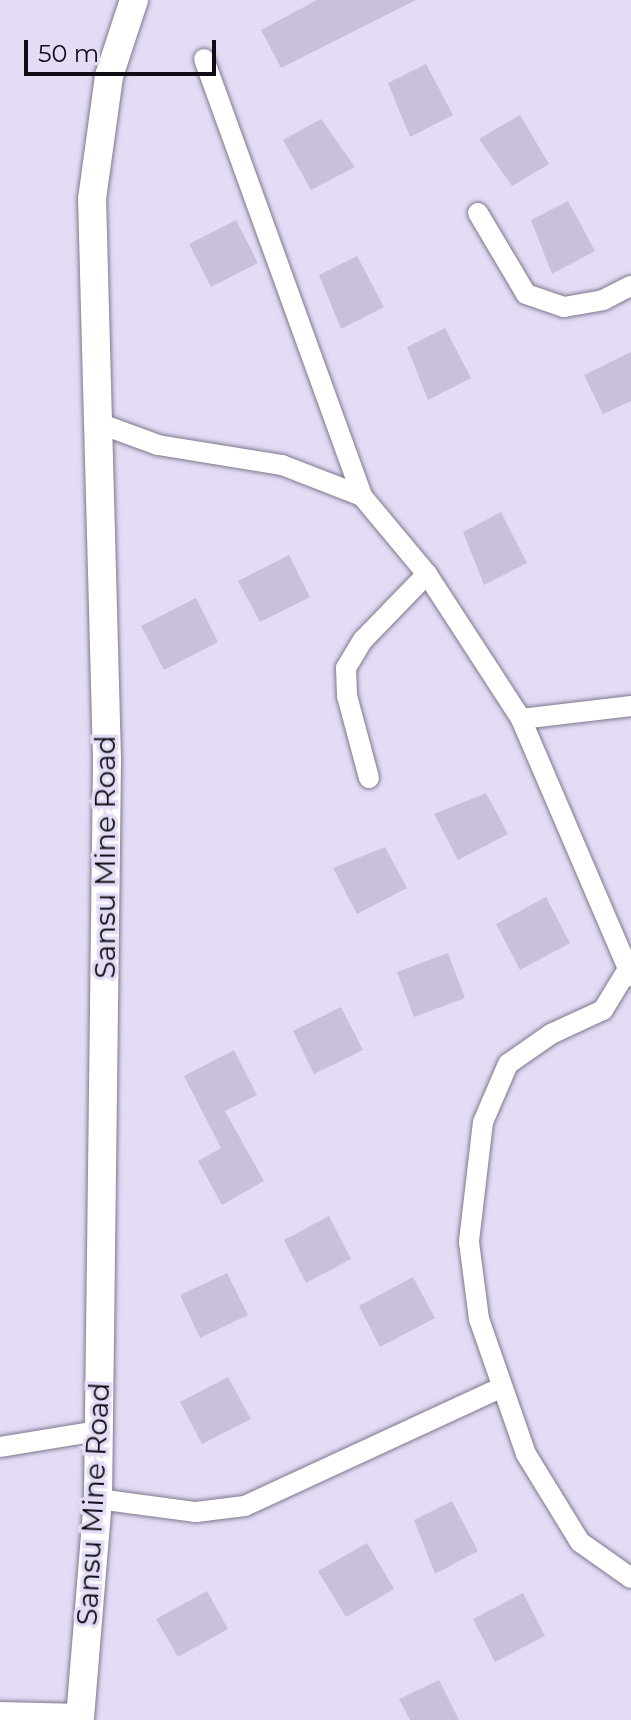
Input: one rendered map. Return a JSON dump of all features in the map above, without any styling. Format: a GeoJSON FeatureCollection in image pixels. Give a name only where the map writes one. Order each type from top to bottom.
{"type":"FeatureCollection","features":[{"type":"Feature","properties":{"kind":"street","name":"Sansu Mine Road"},"geometry":{"type":"LineString","coordinates":[[0,1716],[80,1718],[98,1499],[107,759],[92,199],[109,76],[134,0]]}},
{"type":"Feature","properties":{"kind":"street"},"geometry":{"type":"LineString","coordinates":[[204,59],[362,496],[427,574],[521,719],[630,972],[603,1010],[551,1034],[508,1064],[483,1122],[469,1242],[479,1319],[500,1388],[526,1454],[580,1542],[631,1578]]}},
{"type":"Feature","properties":{"kind":"street"},"geometry":{"type":"LineString","coordinates":[[478,213],[526,294],[564,307],[603,300],[631,286]]}},
{"type":"Feature","properties":{"kind":"street"},"geometry":{"type":"LineString","coordinates":[[98,423],[158,445],[282,465],[362,496]]}},
{"type":"Feature","properties":{"kind":"street"},"geometry":{"type":"LineString","coordinates":[[369,778],[347,696],[346,668],[363,640],[427,574]]}},
{"type":"Feature","properties":{"kind":"street"},"geometry":{"type":"LineString","coordinates":[[521,719],[631,706]]}},
{"type":"Feature","properties":{"kind":"street"},"geometry":{"type":"LineString","coordinates":[[98,1499],[196,1512],[245,1506],[500,1388]]}},
{"type":"Feature","properties":{"kind":"street"},"geometry":{"type":"LineString","coordinates":[[0,1447],[98,1431]]}},
{"type":"Feature","properties":{"kind":"building"},"geometry":{"type":"Polygon","coordinates":[[[317,0],[416,0],[281,68],[261,30],[317,0]]]}},
{"type":"Feature","properties":{"kind":"building"},"geometry":{"type":"Polygon","coordinates":[[[426,64],[453,115],[410,137],[388,83],[426,64]]]}},
{"type":"Feature","properties":{"kind":"building"},"geometry":{"type":"Polygon","coordinates":[[[520,115],[549,164],[512,186],[479,139],[520,115]]]}},
{"type":"Feature","properties":{"kind":"building"},"geometry":{"type":"Polygon","coordinates":[[[321,119],[355,167],[311,190],[283,140],[321,119]]]}},
{"type":"Feature","properties":{"kind":"building"},"geometry":{"type":"Polygon","coordinates":[[[568,201],[595,251],[552,274],[531,220],[568,201]]]}},
{"type":"Feature","properties":{"kind":"building"},"geometry":{"type":"Polygon","coordinates":[[[236,220],[258,263],[211,287],[189,244],[236,220]]]}},
{"type":"Feature","properties":{"kind":"building"},"geometry":{"type":"Polygon","coordinates":[[[357,256],[384,307],[341,329],[319,275],[357,256]]]}},
{"type":"Feature","properties":{"kind":"building"},"geometry":{"type":"Polygon","coordinates":[[[445,328],[471,378],[428,400],[407,347],[445,328]]]}},
{"type":"Feature","properties":{"kind":"building"},"geometry":{"type":"Polygon","coordinates":[[[631,352],[631,401],[603,414],[584,375],[631,352]]]}},
{"type":"Feature","properties":{"kind":"building"},"geometry":{"type":"Polygon","coordinates":[[[501,512],[527,563],[484,585],[463,532],[501,512]]]}},
{"type":"Feature","properties":{"kind":"building"},"geometry":{"type":"Polygon","coordinates":[[[289,555],[310,597],[260,622],[238,581],[289,555]]]}},
{"type":"Feature","properties":{"kind":"building"},"geometry":{"type":"Polygon","coordinates":[[[196,598],[218,642],[164,670],[141,626],[196,598]]]}},
{"type":"Feature","properties":{"kind":"building"},"geometry":{"type":"Polygon","coordinates":[[[486,793],[508,834],[458,860],[434,814],[486,793]]]}},
{"type":"Feature","properties":{"kind":"building"},"geometry":{"type":"Polygon","coordinates":[[[385,847],[407,888],[357,914],[333,868],[385,847]]]}},
{"type":"Feature","properties":{"kind":"building"},"geometry":{"type":"Polygon","coordinates":[[[546,897],[570,943],[520,970],[496,924],[546,897]]]}},
{"type":"Feature","properties":{"kind":"building"},"geometry":{"type":"Polygon","coordinates":[[[448,953],[465,998],[414,1017],[397,972],[448,953]]]}},
{"type":"Feature","properties":{"kind":"building"},"geometry":{"type":"Polygon","coordinates":[[[341,1007],[363,1050],[314,1074],[293,1031],[341,1007]]]}},
{"type":"Feature","properties":{"kind":"building"},"geometry":{"type":"Polygon","coordinates":[[[234,1050],[257,1095],[225,1111],[264,1181],[222,1205],[198,1161],[221,1148],[184,1076],[234,1050]]]}},
{"type":"Feature","properties":{"kind":"building"},"geometry":{"type":"Polygon","coordinates":[[[329,1216],[351,1259],[306,1283],[284,1240],[329,1216]]]}},
{"type":"Feature","properties":{"kind":"building"},"geometry":{"type":"Polygon","coordinates":[[[227,1273],[248,1315],[200,1338],[180,1295],[227,1273]]]}},
{"type":"Feature","properties":{"kind":"building"},"geometry":{"type":"Polygon","coordinates":[[[413,1277],[435,1318],[380,1347],[359,1306],[413,1277]]]}},
{"type":"Feature","properties":{"kind":"building"},"geometry":{"type":"Polygon","coordinates":[[[228,1377],[251,1419],[202,1444],[180,1402],[228,1377]]]}},
{"type":"Feature","properties":{"kind":"building"},"geometry":{"type":"Polygon","coordinates":[[[452,1501],[478,1551],[435,1574],[414,1520],[452,1501]]]}},
{"type":"Feature","properties":{"kind":"building"},"geometry":{"type":"Polygon","coordinates":[[[367,1543],[394,1589],[346,1617],[318,1571],[367,1543]]]}},
{"type":"Feature","properties":{"kind":"building"},"geometry":{"type":"Polygon","coordinates":[[[207,1591],[228,1629],[178,1657],[156,1619],[207,1591]]]}},
{"type":"Feature","properties":{"kind":"building"},"geometry":{"type":"Polygon","coordinates":[[[523,1593],[545,1636],[495,1662],[473,1619],[523,1593]]]}},
{"type":"Feature","properties":{"kind":"building"},"geometry":{"type":"Polygon","coordinates":[[[439,1680],[459,1720],[410,1720],[399,1699],[439,1680]]]}}]}
